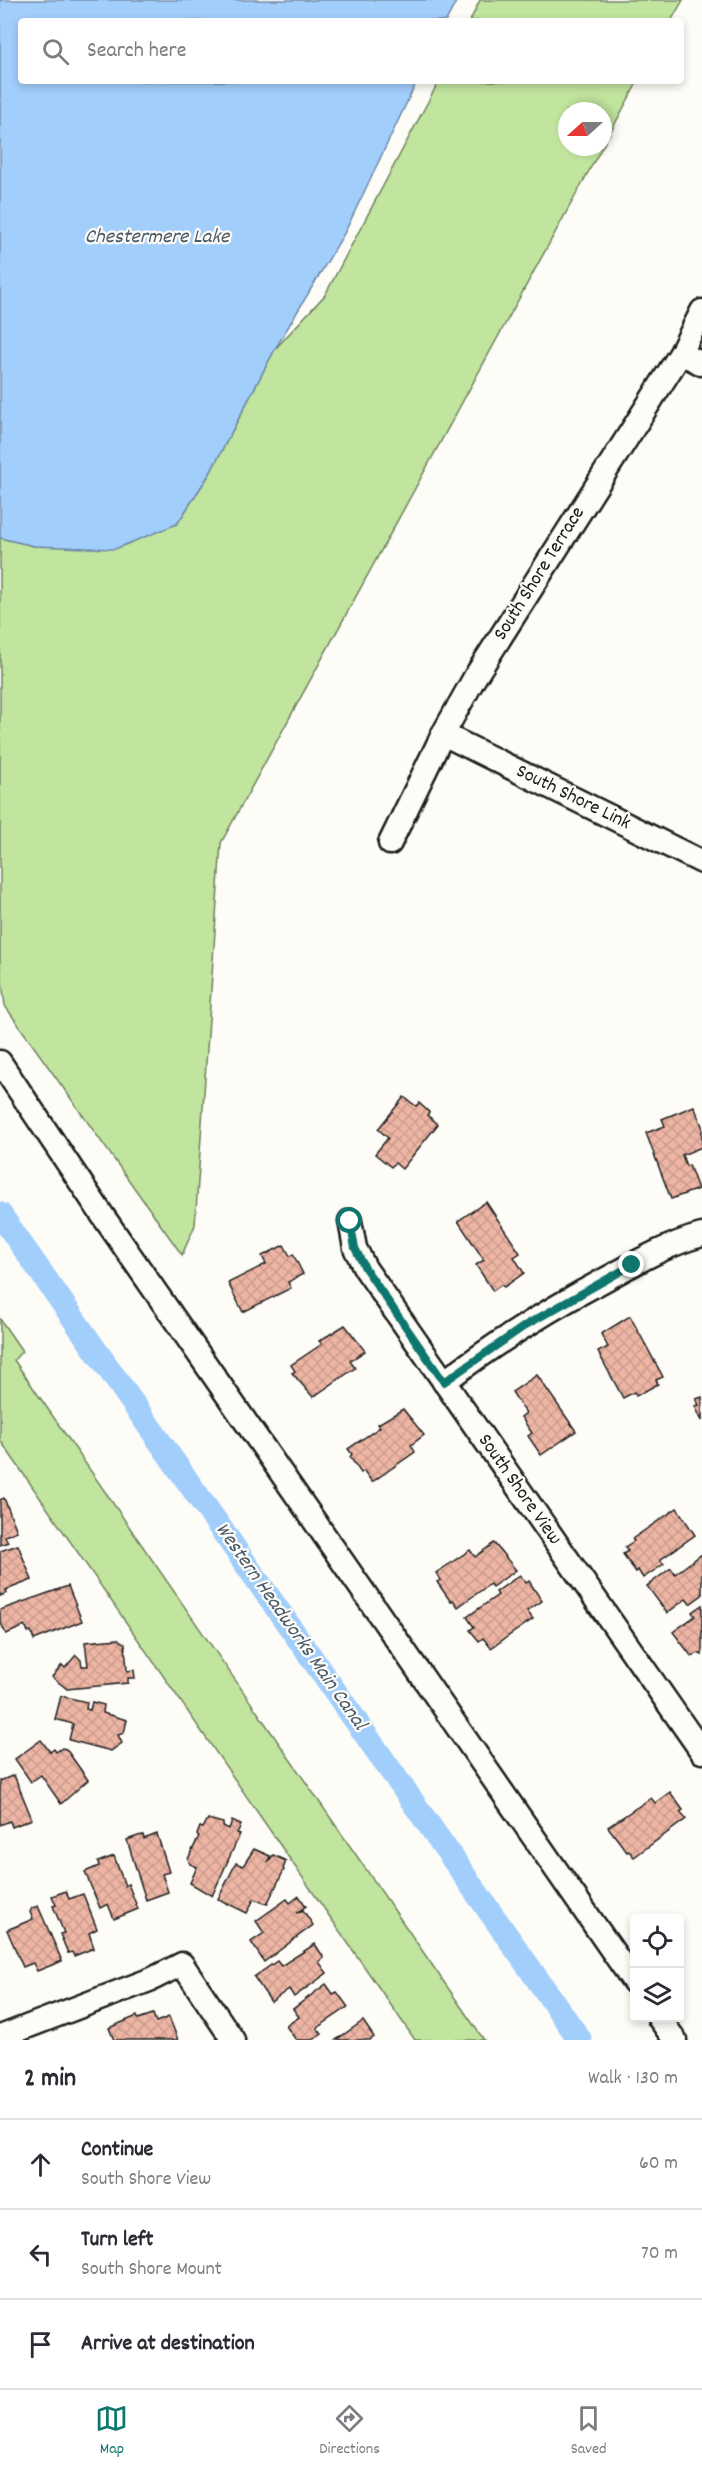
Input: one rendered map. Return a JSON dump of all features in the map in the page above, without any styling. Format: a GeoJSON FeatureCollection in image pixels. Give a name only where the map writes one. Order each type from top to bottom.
{"type":"FeatureCollection","features":[{"type":"Feature","properties":{"kind":"street","name":"South Shore Terrace"},"geometry":{"type":"LineString","coordinates":[[390,843],[443,734],[475,677],[681,353],[702,311]]}},
{"type":"Feature","properties":{"kind":"street"},"geometry":{"type":"LineString","coordinates":[[681,353],[702,364]]}},
{"type":"Feature","properties":{"kind":"street","name":"South Shore Link"},"geometry":{"type":"LineString","coordinates":[[443,734],[702,862]]}},
{"type":"Feature","properties":{"kind":"street"},"geometry":{"type":"LineString","coordinates":[[0,1062],[103,1216],[630,1976]]}},
{"type":"Feature","properties":{"kind":"street","name":"South Shore View"},"geometry":{"type":"LineString","coordinates":[[350,1221],[355,1248],[365,1268],[702,1752]]}},
{"type":"Feature","properties":{"kind":"street"},"geometry":{"type":"LineString","coordinates":[[444,1382],[526,1325],[564,1302],[666,1248],[702,1235]]}},
{"type":"Feature","properties":{"kind":"street"},"geometry":{"type":"LineString","coordinates":[[0,2037],[152,1979],[182,1964],[233,2040]]}},
{"type":"Feature","properties":{"kind":"street"},"geometry":{"type":"LineString","coordinates":[[662,2022],[675,2040]]}},
{"type":"Feature","properties":{"kind":"green space"},"geometry":{"type":"Polygon","coordinates":[[[480,0],[683,0],[673,18],[471,18],[480,0]]]}},
{"type":"Feature","properties":{"kind":"green space"},"geometry":{"type":"Polygon","coordinates":[[[437,84],[636,84],[612,129],[612,102],[558,102],[558,156],[597,156],[221,843],[195,1225],[182,1255],[5,1006],[0,964],[0,538],[34,546],[177,524],[210,473],[275,349],[325,295],[437,84]]]}},
{"type":"Feature","properties":{"kind":"green space"},"geometry":{"type":"Polygon","coordinates":[[[0,1319],[22,1351],[14,1360],[484,2040],[415,2040],[0,1440],[0,1319]]]}},
{"type":"Feature","properties":{"kind":"water","name":"Chestermere Lake"},"geometry":{"type":"Polygon","coordinates":[[[0,0],[457,0],[448,18],[18,18],[18,84],[416,84],[345,232],[275,349],[210,473],[177,524],[115,549],[34,546],[0,538],[0,0]]]}},
{"type":"Feature","properties":{"kind":"building"},"geometry":{"type":"Polygon","coordinates":[[[404,1097],[416,1106],[419,1103],[429,1112],[427,1115],[438,1124],[402,1169],[395,1163],[391,1167],[375,1154],[388,1138],[378,1129],[404,1097]]]}},
{"type":"Feature","properties":{"kind":"building"},"geometry":{"type":"Polygon","coordinates":[[[694,1106],[702,1126],[702,1147],[682,1155],[686,1166],[689,1165],[698,1189],[671,1199],[646,1133],[665,1126],[662,1119],[694,1106]]]}},
{"type":"Feature","properties":{"kind":"building"},"geometry":{"type":"Polygon","coordinates":[[[486,1202],[520,1253],[514,1257],[524,1273],[504,1287],[501,1285],[493,1291],[476,1265],[484,1260],[458,1221],[486,1202]]]}},
{"type":"Feature","properties":{"kind":"building"},"geometry":{"type":"Polygon","coordinates":[[[284,1245],[290,1256],[293,1254],[303,1274],[288,1282],[291,1288],[243,1312],[228,1283],[266,1264],[262,1256],[284,1245]]]}},
{"type":"Feature","properties":{"kind":"building"},"geometry":{"type":"Polygon","coordinates":[[[630,1316],[663,1377],[656,1380],[658,1384],[636,1396],[634,1392],[623,1398],[598,1352],[608,1347],[601,1334],[630,1316]]]}},
{"type":"Feature","properties":{"kind":"building"},"geometry":{"type":"Polygon","coordinates":[[[345,1325],[365,1351],[350,1361],[355,1368],[313,1397],[292,1373],[295,1371],[291,1365],[322,1344],[319,1341],[345,1325]]]}},
{"type":"Feature","properties":{"kind":"building"},"geometry":{"type":"Polygon","coordinates":[[[537,1375],[576,1431],[541,1455],[528,1436],[532,1433],[521,1417],[526,1413],[512,1392],[537,1375]]]}},
{"type":"Feature","properties":{"kind":"building"},"geometry":{"type":"Polygon","coordinates":[[[702,1397],[702,1421],[695,1406],[699,1405],[696,1399],[702,1397]]]}},
{"type":"Feature","properties":{"kind":"building"},"geometry":{"type":"Polygon","coordinates":[[[403,1409],[424,1435],[411,1445],[415,1452],[372,1482],[364,1471],[361,1473],[350,1457],[352,1454],[348,1449],[380,1427],[378,1424],[403,1409]]]}},
{"type":"Feature","properties":{"kind":"building"},"geometry":{"type":"Polygon","coordinates":[[[4,1498],[17,1531],[5,1536],[8,1542],[0,1545],[0,1500],[4,1498]]]}},
{"type":"Feature","properties":{"kind":"building"},"geometry":{"type":"Polygon","coordinates":[[[677,1508],[695,1535],[660,1560],[664,1564],[643,1578],[623,1554],[628,1551],[625,1547],[634,1541],[632,1539],[677,1508]]]}},
{"type":"Feature","properties":{"kind":"building"},"geometry":{"type":"Polygon","coordinates":[[[494,1543],[516,1570],[492,1587],[490,1584],[458,1607],[453,1600],[451,1602],[437,1582],[441,1580],[436,1573],[470,1550],[475,1557],[494,1543]]]}},
{"type":"Feature","properties":{"kind":"building"},"geometry":{"type":"Polygon","coordinates":[[[18,1545],[32,1580],[6,1590],[7,1593],[0,1596],[0,1551],[18,1545]]]}},
{"type":"Feature","properties":{"kind":"building"},"geometry":{"type":"Polygon","coordinates":[[[702,1554],[702,1595],[690,1604],[686,1599],[667,1613],[647,1586],[671,1568],[675,1574],[702,1554]]]}},
{"type":"Feature","properties":{"kind":"building"},"geometry":{"type":"Polygon","coordinates":[[[520,1575],[526,1583],[529,1581],[542,1601],[527,1611],[533,1619],[491,1648],[483,1638],[479,1641],[470,1630],[474,1627],[467,1617],[498,1595],[496,1592],[520,1575]]]}},
{"type":"Feature","properties":{"kind":"building"},"geometry":{"type":"Polygon","coordinates":[[[68,1586],[82,1621],[34,1640],[31,1631],[28,1632],[25,1626],[6,1634],[0,1621],[0,1610],[68,1586]]]}},
{"type":"Feature","properties":{"kind":"building"},"geometry":{"type":"Polygon","coordinates":[[[702,1605],[702,1655],[698,1653],[692,1657],[673,1632],[695,1616],[692,1612],[702,1605]]]}},
{"type":"Feature","properties":{"kind":"building"},"geometry":{"type":"Polygon","coordinates":[[[118,1639],[125,1644],[127,1671],[134,1670],[135,1678],[128,1678],[128,1683],[67,1689],[52,1677],[62,1665],[65,1668],[76,1655],[81,1660],[82,1666],[88,1666],[85,1642],[118,1639]]]}},
{"type":"Feature","properties":{"kind":"building"},"geometry":{"type":"Polygon","coordinates":[[[61,1696],[87,1702],[86,1709],[90,1710],[92,1702],[104,1705],[103,1713],[127,1720],[124,1733],[118,1735],[122,1743],[111,1751],[69,1740],[73,1724],[55,1719],[61,1696]]]}},
{"type":"Feature","properties":{"kind":"building"},"geometry":{"type":"Polygon","coordinates":[[[41,1740],[50,1752],[54,1749],[56,1752],[62,1748],[66,1749],[88,1780],[61,1804],[41,1775],[31,1782],[15,1759],[41,1740]]]}},
{"type":"Feature","properties":{"kind":"building"},"geometry":{"type":"Polygon","coordinates":[[[14,1775],[32,1819],[12,1827],[10,1821],[0,1825],[0,1781],[14,1775]]]}},
{"type":"Feature","properties":{"kind":"building"},"geometry":{"type":"Polygon","coordinates":[[[670,1792],[683,1810],[680,1812],[686,1819],[634,1857],[629,1851],[627,1852],[608,1827],[651,1798],[655,1803],[670,1792]]]}},
{"type":"Feature","properties":{"kind":"building"},"geometry":{"type":"Polygon","coordinates":[[[208,1819],[223,1823],[223,1826],[229,1829],[232,1821],[241,1825],[237,1833],[240,1834],[212,1896],[190,1883],[197,1867],[190,1864],[188,1859],[199,1836],[197,1835],[200,1827],[203,1828],[208,1819]]]}},
{"type":"Feature","properties":{"kind":"building"},"geometry":{"type":"Polygon","coordinates":[[[157,1834],[169,1872],[162,1874],[168,1892],[146,1900],[127,1840],[143,1835],[144,1839],[157,1834]]]}},
{"type":"Feature","properties":{"kind":"building"},"geometry":{"type":"Polygon","coordinates":[[[254,1849],[270,1856],[268,1862],[273,1855],[286,1861],[284,1870],[267,1904],[254,1899],[247,1913],[218,1899],[236,1863],[243,1866],[254,1849]]]}},
{"type":"Feature","properties":{"kind":"building"},"geometry":{"type":"Polygon","coordinates":[[[114,1856],[125,1886],[128,1884],[138,1909],[114,1919],[108,1904],[100,1908],[85,1872],[99,1866],[98,1862],[114,1856]]]}},
{"type":"Feature","properties":{"kind":"building"},"geometry":{"type":"Polygon","coordinates":[[[66,1891],[69,1899],[83,1894],[97,1929],[89,1933],[94,1948],[74,1956],[72,1952],[68,1953],[60,1934],[64,1933],[53,1906],[56,1905],[52,1896],[66,1891]]]}},
{"type":"Feature","properties":{"kind":"building"},"geometry":{"type":"Polygon","coordinates":[[[299,1896],[306,1906],[297,1913],[303,1910],[313,1925],[264,1962],[251,1942],[264,1933],[256,1921],[287,1899],[290,1903],[299,1896]]]}},
{"type":"Feature","properties":{"kind":"building"},"geometry":{"type":"Polygon","coordinates":[[[38,1906],[62,1961],[37,1971],[33,1963],[23,1967],[7,1930],[33,1919],[30,1912],[32,1908],[38,1906]]]}},
{"type":"Feature","properties":{"kind":"building"},"geometry":{"type":"Polygon","coordinates":[[[315,1944],[324,1958],[319,1962],[327,1973],[294,1997],[289,1989],[271,2002],[254,1977],[277,1961],[281,1966],[315,1944]]]}},
{"type":"Feature","properties":{"kind":"building"},"geometry":{"type":"Polygon","coordinates":[[[326,1984],[333,1994],[337,1992],[348,2007],[317,2028],[322,2034],[313,2040],[296,2040],[286,2026],[299,2017],[293,2009],[326,1984]]]}},
{"type":"Feature","properties":{"kind":"building"},"geometry":{"type":"Polygon","coordinates":[[[153,2014],[156,2022],[169,2017],[178,2040],[114,2040],[109,2028],[137,2016],[138,2019],[153,2014]]]}},
{"type":"Feature","properties":{"kind":"building"},"geometry":{"type":"Polygon","coordinates":[[[363,2021],[374,2037],[370,2040],[336,2040],[363,2021]]]}},
{"type":"Feature","properties":{"kind":"waterway","name":"Western Headworks Main Canal"},"geometry":{"type":"LineString","coordinates":[[0,1214],[580,2040]]}},
{"type":"Feature","properties":{"kind":"route"},"geometry":{"type":"LineString","coordinates":[[350,1221],[355,1248],[365,1268],[444,1382],[526,1325],[632,1265]]}}]}
